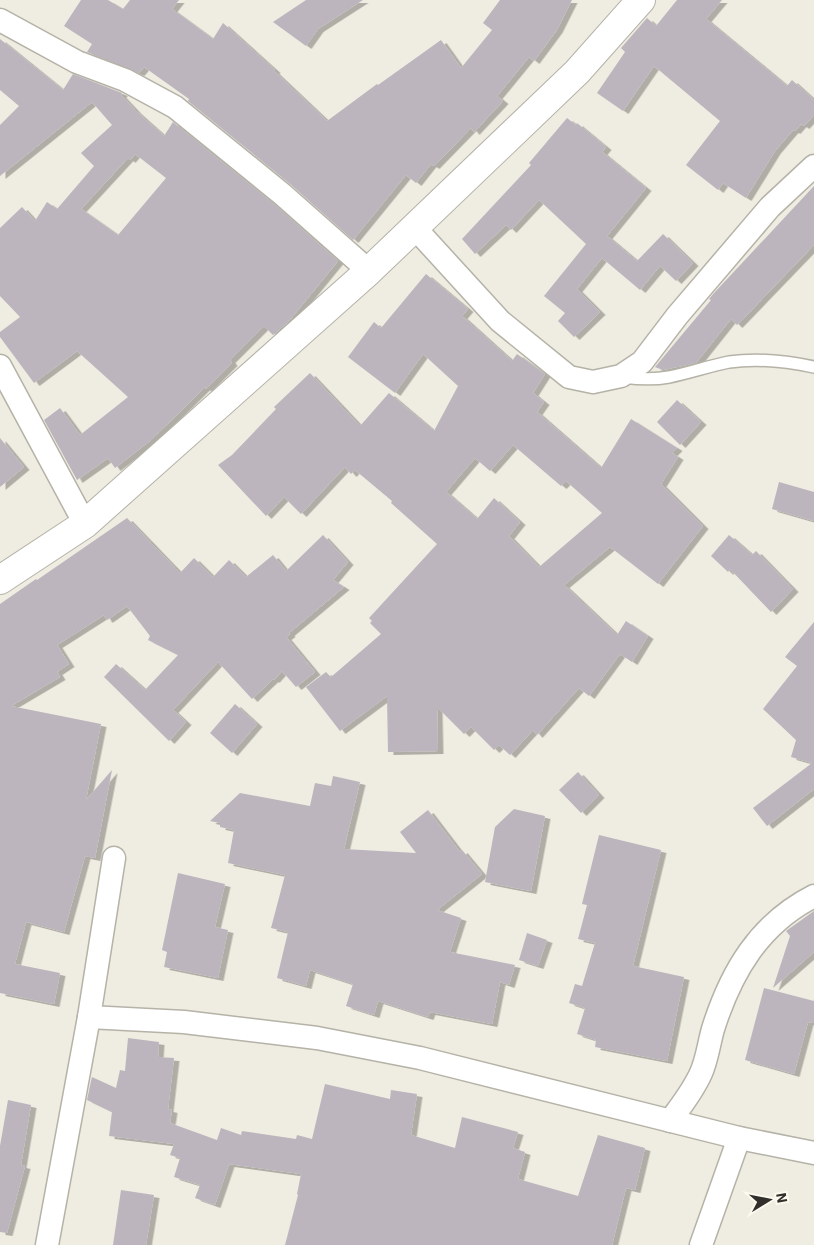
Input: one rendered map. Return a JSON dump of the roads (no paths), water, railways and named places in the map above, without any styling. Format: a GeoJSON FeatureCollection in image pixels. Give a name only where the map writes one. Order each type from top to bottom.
{"type":"FeatureCollection","features":[{"type":"Feature","properties":{"kind":"main road"},"geometry":{"type":"LineString","coordinates":[[0,580],[85,524],[369,271],[577,72],[641,0]]}},
{"type":"Feature","properties":{"kind":"street"},"geometry":{"type":"LineString","coordinates":[[0,20],[77,62],[125,80],[175,107],[282,194],[369,271]]}},
{"type":"Feature","properties":{"kind":"street"},"geometry":{"type":"LineString","coordinates":[[414,228],[500,321],[569,377],[593,382],[621,376],[642,362],[677,316],[770,207],[814,166]]}},
{"type":"Feature","properties":{"kind":"street"},"geometry":{"type":"LineString","coordinates":[[0,366],[85,524]]}},
{"type":"Feature","properties":{"kind":"street"},"geometry":{"type":"LineString","coordinates":[[47,1245],[88,1017],[114,858]]}},
{"type":"Feature","properties":{"kind":"street"},"geometry":{"type":"LineString","coordinates":[[670,1121],[690,1094],[702,1072],[725,994],[753,946],[780,917],[814,896]]}},
{"type":"Feature","properties":{"kind":"street"},"geometry":{"type":"LineString","coordinates":[[88,1017],[184,1022],[317,1038],[420,1058],[739,1138],[814,1153]]}},
{"type":"Feature","properties":{"kind":"street"},"geometry":{"type":"LineString","coordinates":[[701,1245],[739,1138]]}},
{"type":"Feature","properties":{"kind":"lane"},"geometry":{"type":"LineString","coordinates":[[621,376],[642,379],[668,377],[730,362],[763,359],[814,368]]}}]}
